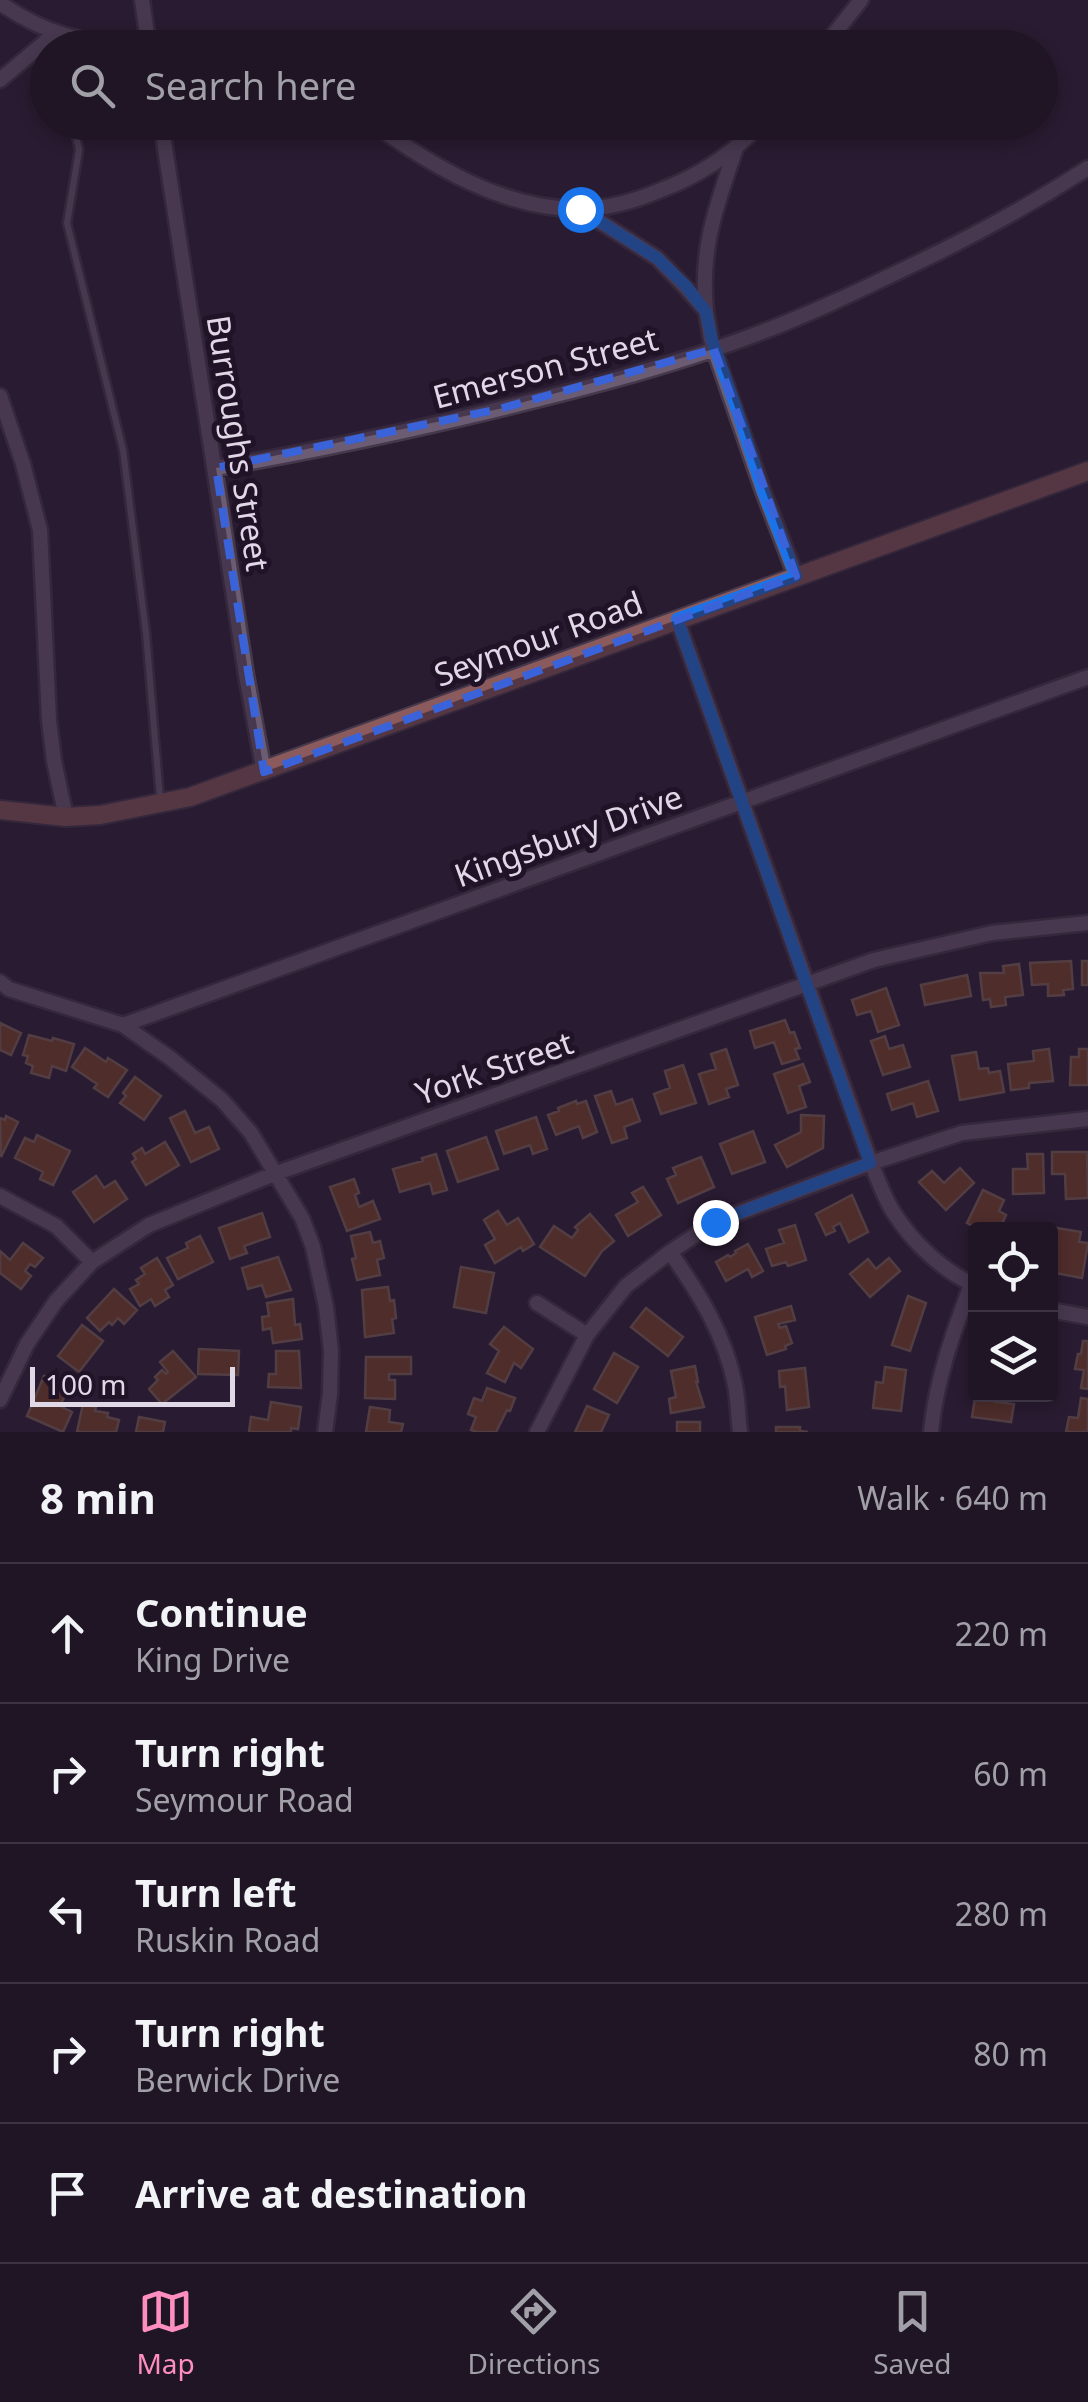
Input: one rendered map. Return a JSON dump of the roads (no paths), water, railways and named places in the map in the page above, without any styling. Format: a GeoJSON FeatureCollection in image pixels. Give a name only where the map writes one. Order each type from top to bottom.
{"type":"FeatureCollection","features":[{"type":"Feature","properties":{"kind":"street"},"geometry":{"type":"LineString","coordinates":[[142,0],[144,30]]}},
{"type":"Feature","properties":{"kind":"street"},"geometry":{"type":"LineString","coordinates":[[837,30],[861,0]]}},
{"type":"Feature","properties":{"kind":"street"},"geometry":{"type":"LineString","coordinates":[[0,3],[40,30]]}},
{"type":"Feature","properties":{"kind":"street"},"geometry":{"type":"LineString","coordinates":[[0,80],[30,55]]}},
{"type":"Feature","properties":{"kind":"street","name":"Burroughs Street"},"geometry":{"type":"LineString","coordinates":[[164,140],[264,772]]}},
{"type":"Feature","properties":{"kind":"street"},"geometry":{"type":"LineString","coordinates":[[398,140],[478,186],[531,204],[580,209],[619,204],[683,182],[705,171],[743,140]]}},
{"type":"Feature","properties":{"kind":"street"},"geometry":{"type":"LineString","coordinates":[[736,147],[706,249],[706,312],[714,349],[796,576]]}},
{"type":"Feature","properties":{"kind":"street","name":"Emerson Street"},"geometry":{"type":"LineString","coordinates":[[216,468],[326,449],[499,409],[714,349],[793,320],[942,253],[1088,168]]}},
{"type":"Feature","properties":{"kind":"street"},"geometry":{"type":"LineString","coordinates":[[580,209],[657,258],[706,312]]}},
{"type":"Feature","properties":{"kind":"street"},"geometry":{"type":"LineString","coordinates":[[0,396],[40,530],[49,720],[66,817]]}},
{"type":"Feature","properties":{"kind":"street","name":"Seymour Road"},"geometry":{"type":"LineString","coordinates":[[0,810],[66,817],[100,816],[190,797],[1088,471]]}},
{"type":"Feature","properties":{"kind":"street"},"geometry":{"type":"LineString","coordinates":[[677,619],[870,1163],[892,1211],[921,1247],[968,1282]]}},
{"type":"Feature","properties":{"kind":"street","name":"Kingsbury Drive"},"geometry":{"type":"LineString","coordinates":[[124,1025],[1088,677]]}},
{"type":"Feature","properties":{"kind":"street","name":"York Street"},"geometry":{"type":"LineString","coordinates":[[0,1400],[56,1301],[92,1262],[149,1225],[274,1174],[874,960],[992,932],[1088,923]]}},
{"type":"Feature","properties":{"kind":"street"},"geometry":{"type":"LineString","coordinates":[[0,982],[9,990],[124,1025],[222,1100],[251,1133],[302,1218],[313,1247],[326,1307],[331,1365],[325,1432]]}},
{"type":"Feature","properties":{"kind":"street"},"geometry":{"type":"LineString","coordinates":[[537,1432],[587,1334],[626,1286],[715,1222],[962,1133],[1088,1119]]}},
{"type":"Feature","properties":{"kind":"street"},"geometry":{"type":"LineString","coordinates":[[0,1196],[56,1226],[92,1262]]}},
{"type":"Feature","properties":{"kind":"street"},"geometry":{"type":"LineString","coordinates":[[670,1252],[700,1296],[721,1339],[735,1385],[740,1432]]}},
{"type":"Feature","properties":{"kind":"street"},"geometry":{"type":"LineString","coordinates":[[931,1432],[946,1350],[968,1297]]}},
{"type":"Feature","properties":{"kind":"street"},"geometry":{"type":"LineString","coordinates":[[537,1303],[587,1334]]}},
{"type":"Feature","properties":{"kind":"street"},"geometry":{"type":"LineString","coordinates":[[1058,1312],[1088,1318]]}},
{"type":"Feature","properties":{"kind":"lane"},"geometry":{"type":"LineString","coordinates":[[77,140],[79,150],[67,222],[123,450],[146,632],[161,804]]}}]}
